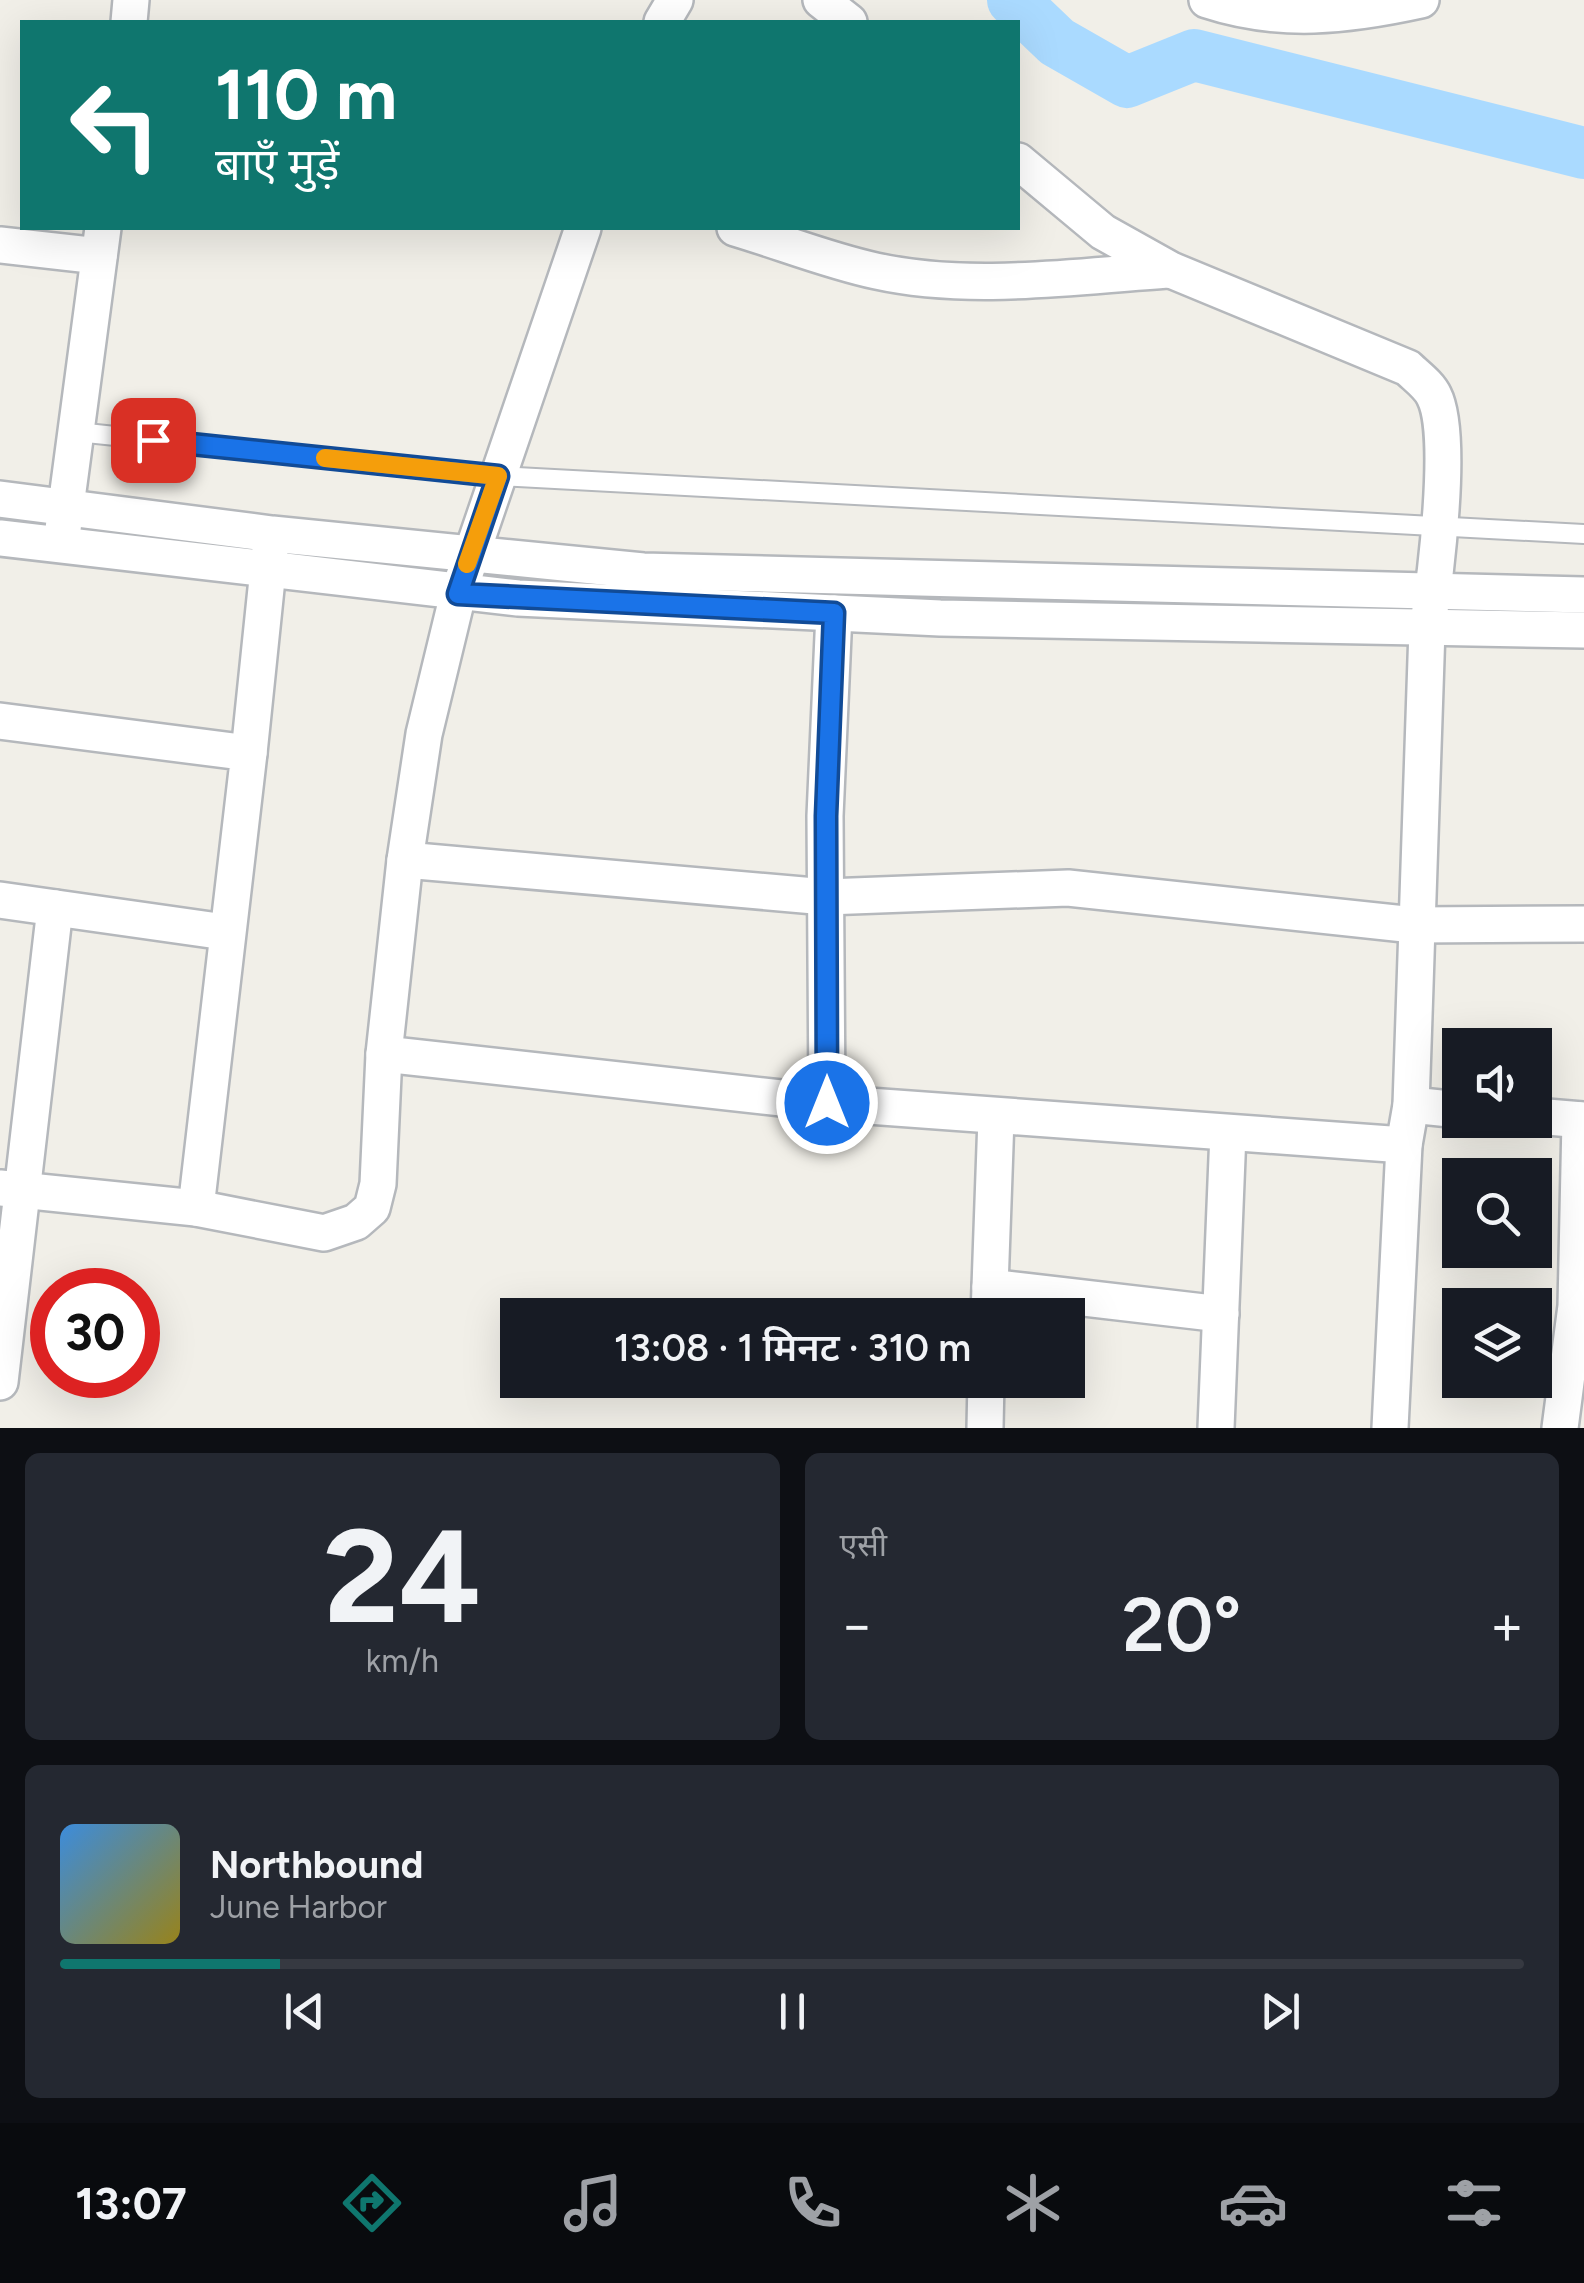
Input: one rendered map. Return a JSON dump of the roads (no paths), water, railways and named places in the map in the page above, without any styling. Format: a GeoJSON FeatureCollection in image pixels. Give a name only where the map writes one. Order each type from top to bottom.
{"type":"FeatureCollection","features":[{"type":"Feature","properties":{"kind":"street"},"geometry":{"type":"LineString","coordinates":[[822,0],[847,20]]}},
{"type":"Feature","properties":{"kind":"street"},"geometry":{"type":"LineString","coordinates":[[1207,0],[1290,18],[1369,12],[1421,0]]}},
{"type":"Feature","properties":{"kind":"street"},"geometry":{"type":"LineString","coordinates":[[1020,163],[1103,232],[1171,270],[1408,368],[1433,393],[1443,424],[1434,592],[1427,628],[1414,925],[1411,1106],[1404,1145],[1390,1428]]}},
{"type":"Feature","properties":{"kind":"street"},"geometry":{"type":"LineString","coordinates":[[10,1189],[196,1208],[324,1233],[356,1222],[372,1208],[378,1184],[384,1054],[405,860],[424,734],[470,554],[582,230]]}},
{"type":"Feature","properties":{"kind":"street"},"geometry":{"type":"LineString","coordinates":[[743,230],[876,271],[924,277],[972,281],[1171,270]]}},
{"type":"Feature","properties":{"kind":"street"},"geometry":{"type":"LineString","coordinates":[[0,245],[101,242],[59,544]]}},
{"type":"Feature","properties":{"kind":"street"},"geometry":{"type":"LineString","coordinates":[[0,499],[272,534],[643,571],[1584,595]]}},
{"type":"Feature","properties":{"kind":"street"},"geometry":{"type":"LineString","coordinates":[[196,1208],[272,534]]}},
{"type":"Feature","properties":{"kind":"street"},"geometry":{"type":"LineString","coordinates":[[0,538],[458,594],[834,613],[1584,630]]}},
{"type":"Feature","properties":{"kind":"street"},"geometry":{"type":"LineString","coordinates":[[827,1103],[826,897],[834,613]]}},
{"type":"Feature","properties":{"kind":"street"},"geometry":{"type":"LineString","coordinates":[[0,721],[249,753]]}},
{"type":"Feature","properties":{"kind":"street"},"geometry":{"type":"LineString","coordinates":[[405,860],[826,897],[1068,888],[1414,925],[1584,924]]}},
{"type":"Feature","properties":{"kind":"street"},"geometry":{"type":"LineString","coordinates":[[0,900],[225,932]]}},
{"type":"Feature","properties":{"kind":"street"},"geometry":{"type":"LineString","coordinates":[[0,1382],[10,1189],[55,908]]}},
{"type":"Feature","properties":{"kind":"street"},"geometry":{"type":"LineString","coordinates":[[384,1054],[827,1103],[1404,1145]]}},
{"type":"Feature","properties":{"kind":"street"},"geometry":{"type":"LineString","coordinates":[[1411,1106],[1442,1109]]}},
{"type":"Feature","properties":{"kind":"street"},"geometry":{"type":"LineString","coordinates":[[1552,1117],[1582,1120],[1580,1306],[1560,1428]]}},
{"type":"Feature","properties":{"kind":"street"},"geometry":{"type":"LineString","coordinates":[[990,1298],[996,1118]]}},
{"type":"Feature","properties":{"kind":"street"},"geometry":{"type":"LineString","coordinates":[[1216,1428],[1228,1133]]}},
{"type":"Feature","properties":{"kind":"street"},"geometry":{"type":"LineString","coordinates":[[1085,1306],[1221,1314]]}},
{"type":"Feature","properties":{"kind":"street"},"geometry":{"type":"LineString","coordinates":[[984,1428],[985,1398]]}},
{"type":"Feature","properties":{"kind":"lane"},"geometry":{"type":"LineString","coordinates":[[76,432],[498,476],[1584,534]]}},
{"type":"Feature","properties":{"kind":"waterway"},"geometry":{"type":"LineString","coordinates":[[1013,0],[1057,42],[1127,82],[1194,55],[1584,153]]}}]}
